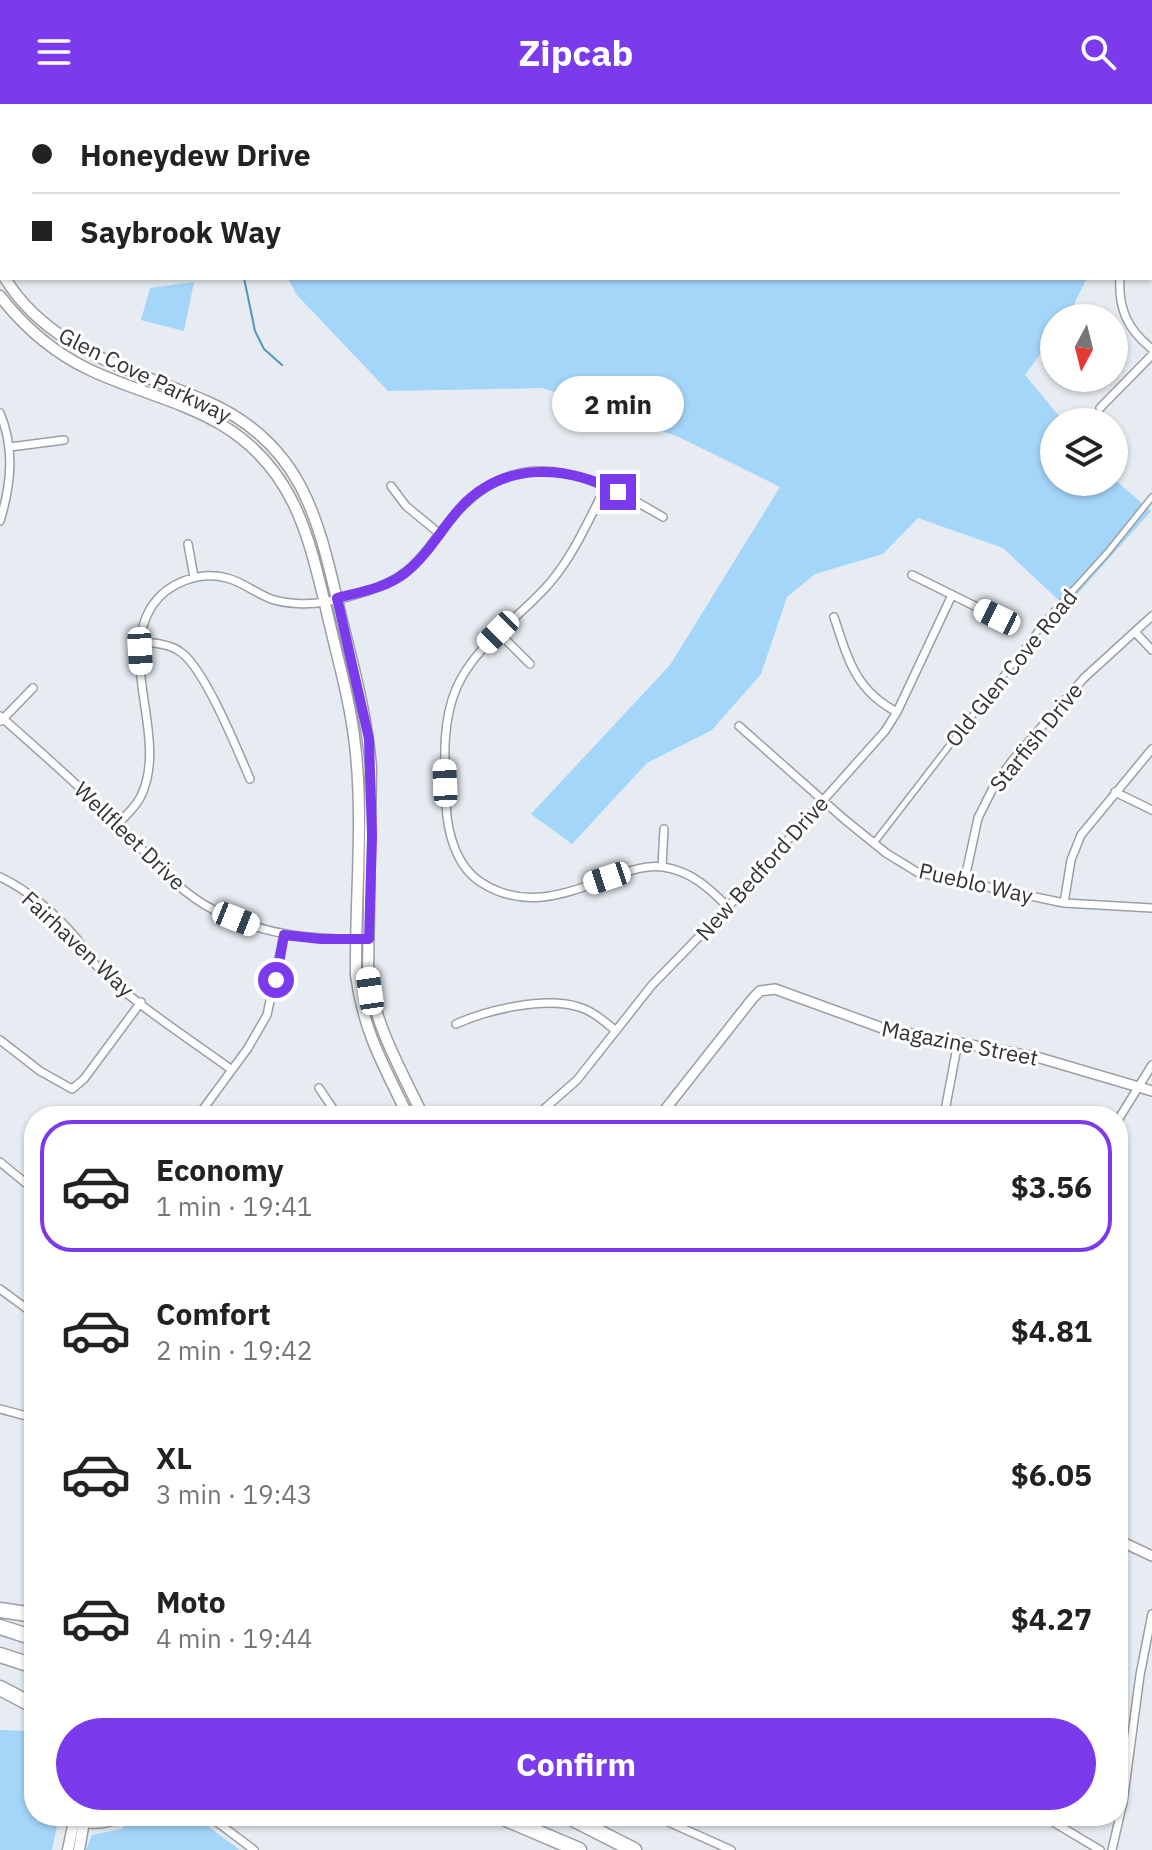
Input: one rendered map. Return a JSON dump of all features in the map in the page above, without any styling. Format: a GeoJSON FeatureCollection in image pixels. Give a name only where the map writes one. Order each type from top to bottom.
{"type":"FeatureCollection","features":[{"type":"Feature","properties":{"kind":"highway"},"geometry":{"type":"LineString","coordinates":[[0,1610],[24,1614]]}},
{"type":"Feature","properties":{"kind":"highway"},"geometry":{"type":"LineString","coordinates":[[0,1627],[24,1635]]}},
{"type":"Feature","properties":{"kind":"highway"},"geometry":{"type":"LineString","coordinates":[[0,1655],[24,1663]]}},
{"type":"Feature","properties":{"kind":"highway"},"geometry":{"type":"LineString","coordinates":[[0,1688],[24,1701]]}},
{"type":"Feature","properties":{"kind":"highway"},"geometry":{"type":"LineString","coordinates":[[524,1826],[579,1850]]}},
{"type":"Feature","properties":{"kind":"highway"},"geometry":{"type":"LineString","coordinates":[[587,1826],[634,1850]]}},
{"type":"Feature","properties":{"kind":"main road","name":"Glen Cove Parkway"},"geometry":{"type":"LineString","coordinates":[[6,280],[50,329],[80,348],[210,403],[258,434],[292,470],[311,505],[321,531],[369,739],[372,822],[368,974],[376,1013],[387,1042],[418,1106]]}},
{"type":"Feature","properties":{"kind":"main road","name":"Glen Cove Parkway"},"geometry":{"type":"LineString","coordinates":[[0,296],[40,339],[87,369],[220,424],[245,441],[268,463],[296,507],[308,537],[355,744],[358,788],[356,975],[363,1017],[374,1050],[403,1106]]}},
{"type":"Feature","properties":{"kind":"main road"},"geometry":{"type":"LineString","coordinates":[[68,1850],[77,1826]]}},
{"type":"Feature","properties":{"kind":"main road"},"geometry":{"type":"LineString","coordinates":[[79,1850],[80,1826]]}},
{"type":"Feature","properties":{"kind":"street"},"geometry":{"type":"LineString","coordinates":[[1100,408],[1152,352],[1133,331],[1121,308],[1120,280]]}},
{"type":"Feature","properties":{"kind":"street"},"geometry":{"type":"LineString","coordinates":[[0,413],[10,447],[8,492],[0,521]]}},
{"type":"Feature","properties":{"kind":"street"},"geometry":{"type":"LineString","coordinates":[[10,447],[64,440]]}},
{"type":"Feature","properties":{"kind":"street"},"geometry":{"type":"LineString","coordinates":[[118,824],[141,796],[149,755],[141,629],[152,606],[175,585],[194,577],[227,578],[251,587],[267,598],[284,602],[324,602],[372,589],[405,573],[473,496],[509,477],[557,471],[595,480],[663,517]]}},
{"type":"Feature","properties":{"kind":"street"},"geometry":{"type":"LineString","coordinates":[[391,486],[406,506],[440,534]]}},
{"type":"Feature","properties":{"kind":"street"},"geometry":{"type":"LineString","coordinates":[[606,486],[557,574],[498,632],[463,675],[453,698],[444,756],[450,832],[458,857],[474,878],[493,890],[522,898],[558,895],[632,870],[662,867],[702,882],[728,907]]}},
{"type":"Feature","properties":{"kind":"street","name":"Old Glen Cove Road"},"geometry":{"type":"LineString","coordinates":[[874,843],[1048,618],[1152,497]]}},
{"type":"Feature","properties":{"kind":"street"},"geometry":{"type":"LineString","coordinates":[[188,544],[194,577]]}},
{"type":"Feature","properties":{"kind":"street"},"geometry":{"type":"LineString","coordinates":[[912,575],[997,617]]}},
{"type":"Feature","properties":{"kind":"street","name":"New Bedford Drive"},"geometry":{"type":"LineString","coordinates":[[547,1106],[577,1080],[652,985],[728,907],[885,731],[952,595]]}},
{"type":"Feature","properties":{"kind":"street","name":"Starfish Drive"},"geometry":{"type":"LineString","coordinates":[[964,883],[978,818],[995,784],[1084,678],[1152,616]]}},
{"type":"Feature","properties":{"kind":"street"},"geometry":{"type":"LineString","coordinates":[[834,617],[845,652],[862,685],[897,712]]}},
{"type":"Feature","properties":{"kind":"street"},"geometry":{"type":"LineString","coordinates":[[498,632],[530,664]]}},
{"type":"Feature","properties":{"kind":"street"},"geometry":{"type":"LineString","coordinates":[[1136,633],[1152,650]]}},
{"type":"Feature","properties":{"kind":"street"},"geometry":{"type":"LineString","coordinates":[[141,642],[162,644],[180,652],[190,662],[226,726],[250,779]]}},
{"type":"Feature","properties":{"kind":"street"},"geometry":{"type":"LineString","coordinates":[[1,718],[33,688]]}},
{"type":"Feature","properties":{"kind":"street","name":"Wellfleet Drive"},"geometry":{"type":"LineString","coordinates":[[1,718],[118,824],[170,877],[214,911],[284,935],[369,939]]}},
{"type":"Feature","properties":{"kind":"street","name":"Pueblo Way"},"geometry":{"type":"LineString","coordinates":[[739,726],[874,843],[917,872],[1064,903],[1152,908]]}},
{"type":"Feature","properties":{"kind":"street"},"geometry":{"type":"LineString","coordinates":[[1064,903],[1074,848],[1081,835],[1152,749]]}},
{"type":"Feature","properties":{"kind":"street"},"geometry":{"type":"LineString","coordinates":[[1115,792],[1152,810]]}},
{"type":"Feature","properties":{"kind":"street"},"geometry":{"type":"LineString","coordinates":[[662,867],[664,829]]}},
{"type":"Feature","properties":{"kind":"street","name":"Fairhaven Way"},"geometry":{"type":"LineString","coordinates":[[0,877],[57,918],[76,937],[95,964],[232,1070]]}},
{"type":"Feature","properties":{"kind":"street"},"geometry":{"type":"LineString","coordinates":[[205,1106],[267,1015],[284,935]]}},
{"type":"Feature","properties":{"kind":"street","name":"Magazine Street"},"geometry":{"type":"LineString","coordinates":[[668,1106],[753,998],[760,991],[770,988],[885,1029],[1040,1058],[1152,1091]]}},
{"type":"Feature","properties":{"kind":"street"},"geometry":{"type":"LineString","coordinates":[[0,1040],[40,1071],[72,1089],[84,1079],[141,1002]]}},
{"type":"Feature","properties":{"kind":"street"},"geometry":{"type":"LineString","coordinates":[[456,1024],[483,1012],[561,1003],[580,1007],[616,1031]]}},
{"type":"Feature","properties":{"kind":"street"},"geometry":{"type":"LineString","coordinates":[[946,1106],[958,1042]]}},
{"type":"Feature","properties":{"kind":"street"},"geometry":{"type":"LineString","coordinates":[[1127,1106],[1152,1065]]}},
{"type":"Feature","properties":{"kind":"street"},"geometry":{"type":"LineString","coordinates":[[319,1088],[331,1106]]}},
{"type":"Feature","properties":{"kind":"street"},"geometry":{"type":"LineString","coordinates":[[0,1162],[24,1182]]}},
{"type":"Feature","properties":{"kind":"street"},"geometry":{"type":"LineString","coordinates":[[0,1289],[24,1307]]}},
{"type":"Feature","properties":{"kind":"street"},"geometry":{"type":"LineString","coordinates":[[0,1409],[24,1414]]}},
{"type":"Feature","properties":{"kind":"street"},"geometry":{"type":"LineString","coordinates":[[1128,1545],[1152,1556]]}},
{"type":"Feature","properties":{"kind":"street"},"geometry":{"type":"LineString","coordinates":[[1128,1763],[1152,1614]]}},
{"type":"Feature","properties":{"kind":"street"},"geometry":{"type":"LineString","coordinates":[[222,1826],[254,1850]]}},
{"type":"Feature","properties":{"kind":"street"},"geometry":{"type":"LineString","coordinates":[[677,1826],[731,1850]]}},
{"type":"Feature","properties":{"kind":"street"},"geometry":{"type":"LineString","coordinates":[[1060,1826],[1100,1850]]}},
{"type":"Feature","properties":{"kind":"street"},"geometry":{"type":"LineString","coordinates":[[1112,1850],[1119,1826]]}},
{"type":"Feature","properties":{"kind":"shaded area"},"geometry":{"type":"Polygon","coordinates":[[[289,280],[1086,280],[1074,304],[1040,304],[1040,354],[1025,375],[1052,408],[1040,408],[1040,496],[1128,496],[1128,491],[1151,511],[1066,607],[1003,548],[918,518],[883,554],[815,574],[787,597],[761,674],[712,730],[647,763],[572,844],[531,814],[670,665],[780,487],[679,437],[543,388],[388,391],[296,294],[289,280]]]}},
{"type":"Feature","properties":{"kind":"shaded area"},"geometry":{"type":"Polygon","coordinates":[[[194,282],[184,331],[141,320],[150,288],[194,282]]]}},
{"type":"Feature","properties":{"kind":"shaded area"},"geometry":{"type":"Polygon","coordinates":[[[0,1730],[24,1731],[24,1826],[57,1826],[52,1850],[0,1850],[0,1730]]]}},
{"type":"Feature","properties":{"kind":"shaded area"},"geometry":{"type":"Polygon","coordinates":[[[125,1826],[208,1826],[240,1850],[86,1850],[92,1835],[125,1826]]]}},
{"type":"Feature","properties":{"kind":"waterway"},"geometry":{"type":"LineString","coordinates":[[244,280],[255,331],[264,349],[282,365]]}},
{"type":"Feature","properties":{"kind":"route"},"geometry":{"type":"LineString","coordinates":[[276,980],[284,935],[369,939],[372,835],[369,739],[337,598],[372,589],[405,573],[461,507],[473,496],[509,477],[557,471],[595,480],[618,492]]}}]}
